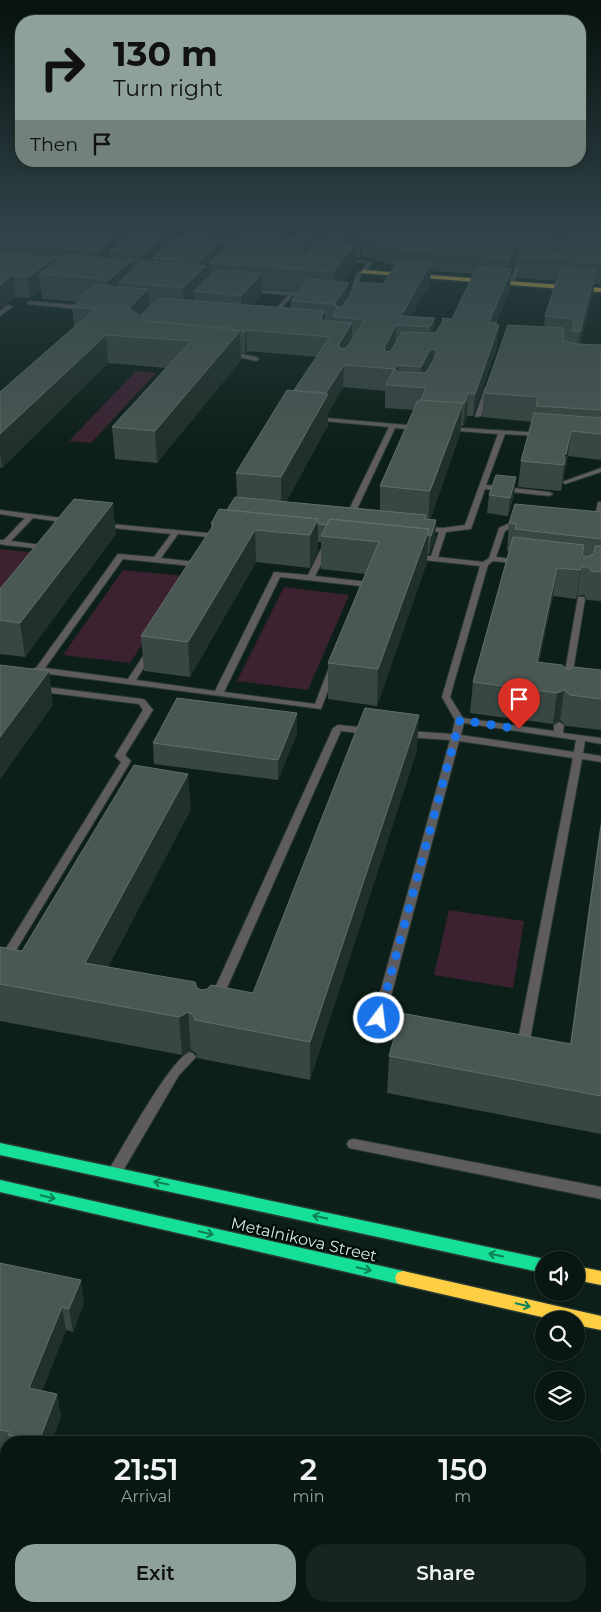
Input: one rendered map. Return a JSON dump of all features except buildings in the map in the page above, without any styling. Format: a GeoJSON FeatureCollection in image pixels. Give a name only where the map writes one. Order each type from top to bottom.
{"type":"FeatureCollection","features":[{"type":"Feature","properties":{"kind":"main road","name":"Metalnikova Street"},"geometry":{"type":"LineString","coordinates":[[0,1149],[535,1264]]}},
{"type":"Feature","properties":{"kind":"main road","name":"Metalnikova Street"},"geometry":{"type":"LineString","coordinates":[[0,1186],[601,1323]]}},
{"type":"Feature","properties":{"kind":"main road"},"geometry":{"type":"LineString","coordinates":[[585,1274],[601,1278]]}},
{"type":"Feature","properties":{"kind":"lane"},"geometry":{"type":"LineString","coordinates":[[36,299],[30,304],[93,308]]}},
{"type":"Feature","properties":{"kind":"lane"},"geometry":{"type":"LineString","coordinates":[[276,324],[266,324],[287,299]]}},
{"type":"Feature","properties":{"kind":"lane"},"geometry":{"type":"LineString","coordinates":[[0,305],[10,306],[0,314]]}},
{"type":"Feature","properties":{"kind":"lane"},"geometry":{"type":"LineString","coordinates":[[218,352],[256,359]]}},
{"type":"Feature","properties":{"kind":"lane"},"geometry":{"type":"LineString","coordinates":[[478,416],[490,379]]}},
{"type":"Feature","properties":{"kind":"lane"},"geometry":{"type":"LineString","coordinates":[[304,418],[422,428]]}},
{"type":"Feature","properties":{"kind":"lane"},"geometry":{"type":"LineString","coordinates":[[347,521],[393,426]]}},
{"type":"Feature","properties":{"kind":"lane"},"geometry":{"type":"LineString","coordinates":[[442,429],[549,434]]}},
{"type":"Feature","properties":{"kind":"lane"},"geometry":{"type":"LineString","coordinates":[[414,527],[443,530],[468,527],[502,432]]}},
{"type":"Feature","properties":{"kind":"lane"},"geometry":{"type":"LineString","coordinates":[[565,482],[601,470]]}},
{"type":"Feature","properties":{"kind":"lane"},"geometry":{"type":"LineString","coordinates":[[482,487],[549,494]]}},
{"type":"Feature","properties":{"kind":"lane"},"geometry":{"type":"LineString","coordinates":[[587,527],[597,528],[601,504]]}},
{"type":"Feature","properties":{"kind":"lane"},"geometry":{"type":"LineString","coordinates":[[0,512],[79,522]]}},
{"type":"Feature","properties":{"kind":"lane"},"geometry":{"type":"LineString","coordinates":[[3,542],[30,517]]}},
{"type":"Feature","properties":{"kind":"lane"},"geometry":{"type":"LineString","coordinates":[[338,520],[357,522]]}},
{"type":"Feature","properties":{"kind":"lane"},"geometry":{"type":"LineString","coordinates":[[460,720],[446,697],[488,561],[502,530],[519,521],[529,522]]}},
{"type":"Feature","properties":{"kind":"lane"},"geometry":{"type":"LineString","coordinates":[[98,524],[223,537]]}},
{"type":"Feature","properties":{"kind":"lane"},"geometry":{"type":"LineString","coordinates":[[434,559],[443,530]]}},
{"type":"Feature","properties":{"kind":"lane"},"geometry":{"type":"LineString","coordinates":[[156,560],[176,532]]}},
{"type":"Feature","properties":{"kind":"lane"},"geometry":{"type":"LineString","coordinates":[[3,542],[51,548],[46,555]]}},
{"type":"Feature","properties":{"kind":"lane"},"geometry":{"type":"LineString","coordinates":[[310,578],[331,548],[317,546]]}},
{"type":"Feature","properties":{"kind":"lane"},"geometry":{"type":"LineString","coordinates":[[197,574],[202,566],[121,556],[35,670],[318,706],[335,663]]}},
{"type":"Feature","properties":{"kind":"lane"},"geometry":{"type":"LineString","coordinates":[[406,556],[530,563]]}},
{"type":"Feature","properties":{"kind":"lane"},"geometry":{"type":"LineString","coordinates":[[218,694],[277,574],[365,584],[358,602]]}},
{"type":"Feature","properties":{"kind":"lane"},"geometry":{"type":"LineString","coordinates":[[564,696],[581,599]]}},
{"type":"Feature","properties":{"kind":"lane"},"geometry":{"type":"LineString","coordinates":[[131,682],[157,640]]}},
{"type":"Feature","properties":{"kind":"lane"},"geometry":{"type":"LineString","coordinates":[[0,967],[126,761],[120,756],[148,710],[142,702],[30,688]]}},
{"type":"Feature","properties":{"kind":"lane"},"geometry":{"type":"LineString","coordinates":[[460,720],[559,730],[581,738],[601,741]]}},
{"type":"Feature","properties":{"kind":"lane"},"geometry":{"type":"LineString","coordinates":[[427,1027],[379,1018],[460,720]]}},
{"type":"Feature","properties":{"kind":"lane"},"geometry":{"type":"LineString","coordinates":[[209,1013],[338,728],[376,731]]}},
{"type":"Feature","properties":{"kind":"lane"},"geometry":{"type":"LineString","coordinates":[[396,733],[454,737],[601,759]]}},
{"type":"Feature","properties":{"kind":"lane"},"geometry":{"type":"LineString","coordinates":[[504,1042],[523,1045],[581,738]]}},
{"type":"Feature","properties":{"kind":"lane"},"geometry":{"type":"LineString","coordinates":[[115,1173],[175,1072],[190,1057]]}},
{"type":"Feature","properties":{"kind":"lane"},"geometry":{"type":"LineString","coordinates":[[354,1144],[601,1193]]}},
{"type":"Feature","properties":{"kind":"shaded area"},"geometry":{"type":"Polygon","coordinates":[[[136,371],[156,373],[91,443],[69,441],[136,371]]]}},
{"type":"Feature","properties":{"kind":"shaded area"},"geometry":{"type":"Polygon","coordinates":[[[0,549],[39,553],[0,599],[0,549]]]}},
{"type":"Feature","properties":{"kind":"shaded area"},"geometry":{"type":"Polygon","coordinates":[[[123,570],[186,576],[130,663],[63,655],[123,570]]]}},
{"type":"Feature","properties":{"kind":"shaded area"},"geometry":{"type":"Polygon","coordinates":[[[284,587],[349,595],[308,690],[237,681],[284,587]]]}},
{"type":"Feature","properties":{"kind":"shaded area"},"geometry":{"type":"Polygon","coordinates":[[[449,910],[524,921],[513,988],[434,975],[449,910]]]}},
{"type":"Feature","properties":{"kind":"traffic: fast"},"geometry":{"type":"LineString","coordinates":[[0,1149],[535,1264]]}},
{"type":"Feature","properties":{"kind":"traffic: fast"},"geometry":{"type":"LineString","coordinates":[[0,1186],[403,1278]]}},
{"type":"Feature","properties":{"kind":"traffic: slow"},"geometry":{"type":"LineString","coordinates":[[585,1275],[601,1278]]}},
{"type":"Feature","properties":{"kind":"traffic: slow"},"geometry":{"type":"LineString","coordinates":[[403,1278],[601,1323]]}},
{"type":"Feature","properties":{"kind":"route"},"geometry":{"type":"LineString","coordinates":[[379,1018],[460,720],[519,729]]}}]}
